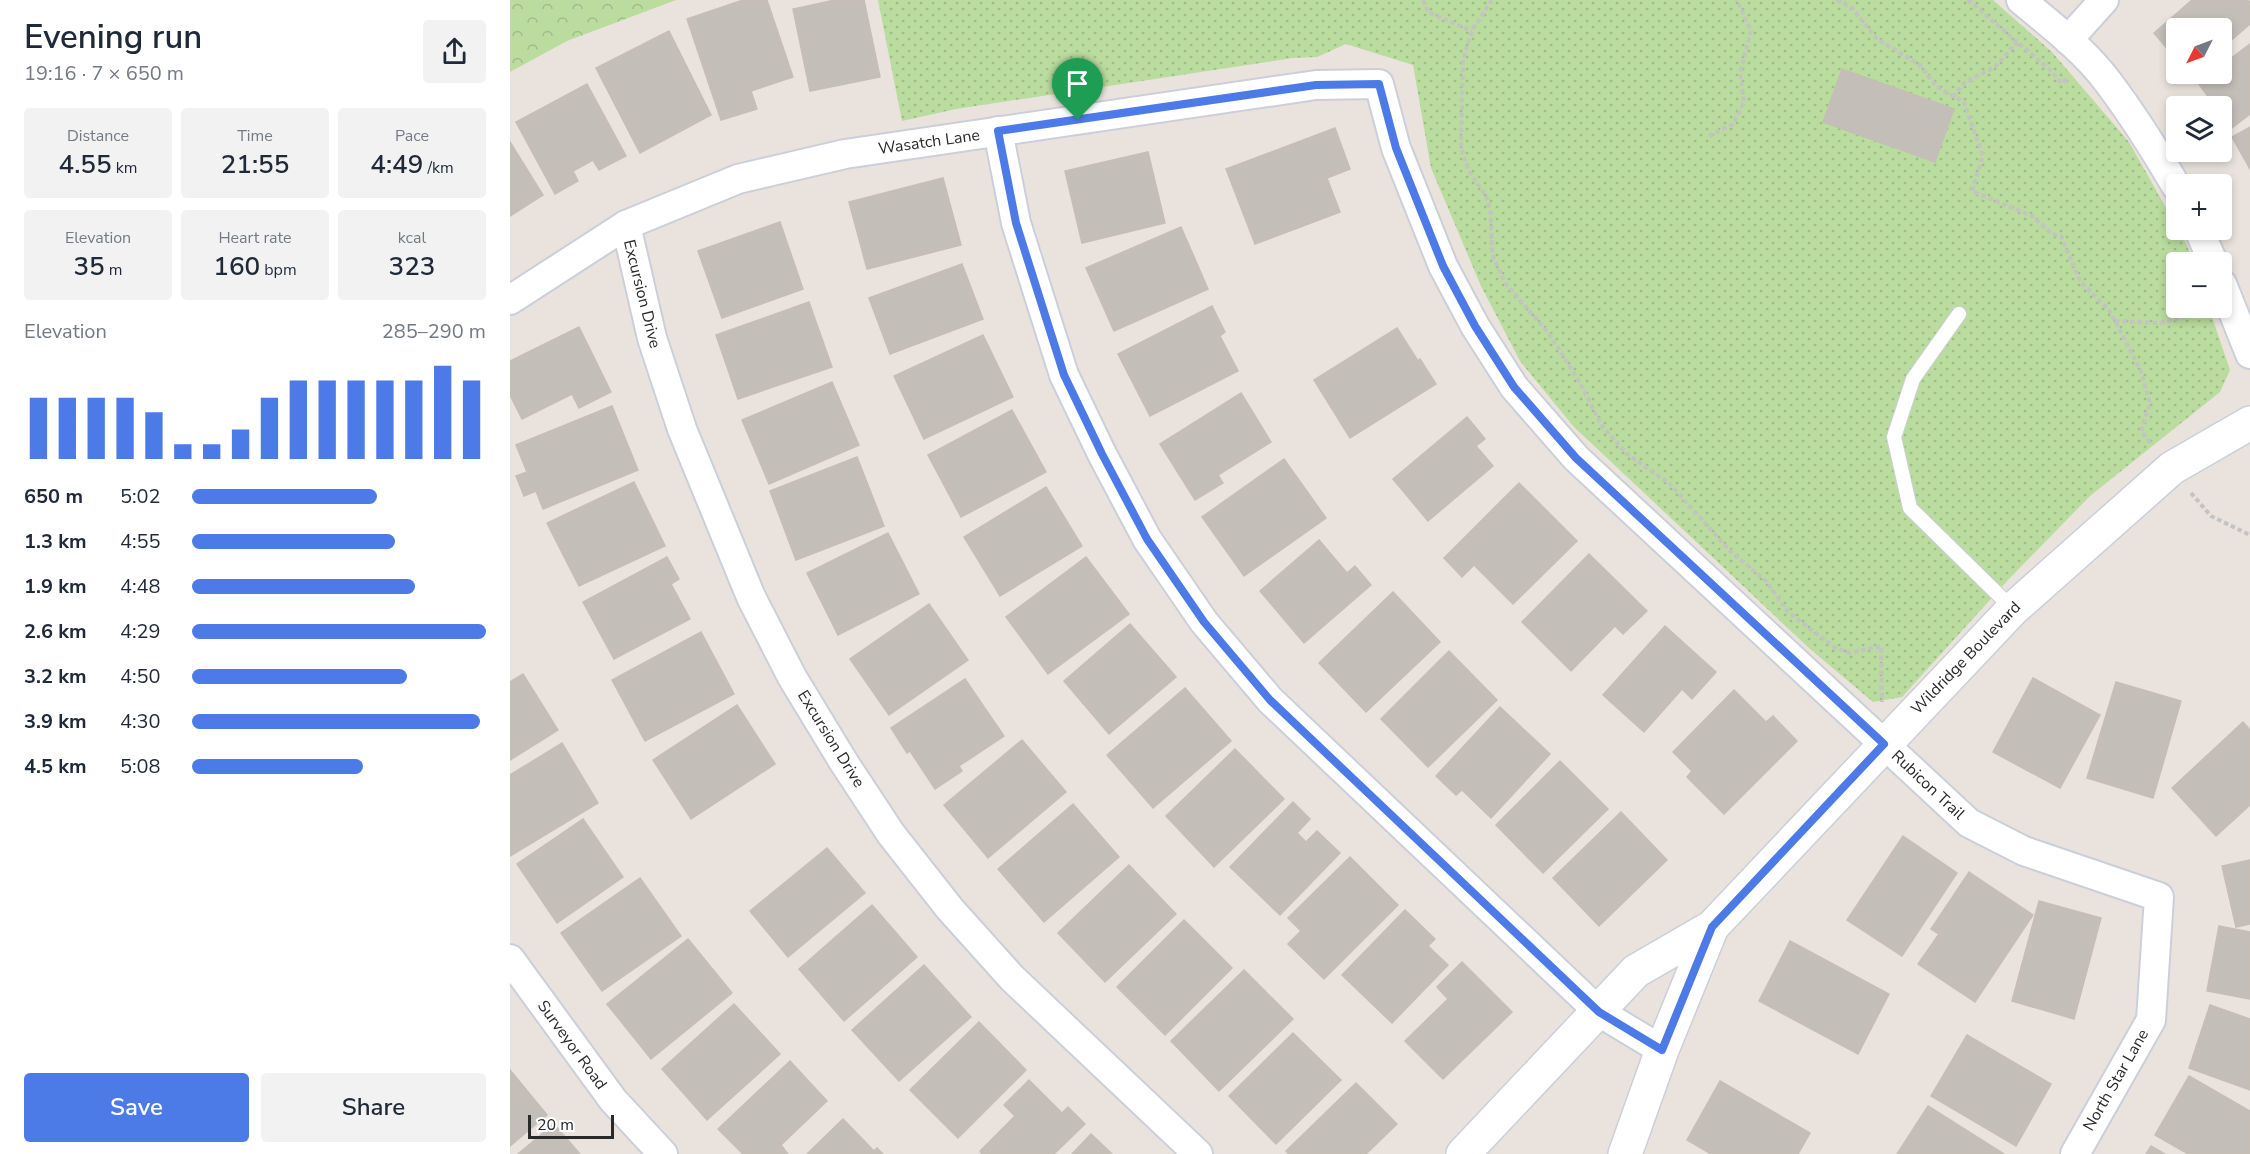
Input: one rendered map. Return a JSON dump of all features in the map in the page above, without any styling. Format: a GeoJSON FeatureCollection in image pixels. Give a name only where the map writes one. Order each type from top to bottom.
{"type":"FeatureCollection","features":[{"type":"Feature","properties":{"kind":"street"},"geometry":{"type":"LineString","coordinates":[[2021,0],[2068,40],[2107,80],[2143,130],[2169,174]]}},
{"type":"Feature","properties":{"kind":"street"},"geometry":{"type":"LineString","coordinates":[[2068,40],[2104,0]]}},
{"type":"Feature","properties":{"kind":"street","name":"Rubicon Trail"},"geometry":{"type":"LineString","coordinates":[[1379,84],[1396,148],[1443,266],[1475,326],[1514,387],[1576,458],[1969,823],[2024,851],[2159,897]]}},
{"type":"Feature","properties":{"kind":"street","name":"Wasatch Lane"},"geometry":{"type":"LineString","coordinates":[[510,300],[626,225],[738,178],[844,154],[998,131],[1316,85],[1379,84]]}},
{"type":"Feature","properties":{"kind":"street"},"geometry":{"type":"LineString","coordinates":[[998,131],[1016,223],[1064,375],[1147,539],[1204,622],[1270,700],[1599,1012],[1662,1050]]}},
{"type":"Feature","properties":{"kind":"street","name":"Excursion Drive"},"geometry":{"type":"LineString","coordinates":[[626,225],[652,338],[682,429],[751,597],[792,677],[843,761],[891,834],[958,918],[1012,978],[1198,1154]]}},
{"type":"Feature","properties":{"kind":"street"},"geometry":{"type":"LineString","coordinates":[[2230,318],[2250,354]]}},
{"type":"Feature","properties":{"kind":"street","name":"Wildridge Boulevard"},"geometry":{"type":"LineString","coordinates":[[1463,1154],[1636,971],[1712,927],[2013,609],[2172,469],[2250,423]]}},
{"type":"Feature","properties":{"kind":"street","name":"North Star Lane"},"geometry":{"type":"LineString","coordinates":[[2074,1154],[2151,1020],[2159,897]]}},
{"type":"Feature","properties":{"kind":"street","name":"Wildridge Boulevard"},"geometry":{"type":"LineString","coordinates":[[1624,1154],[1662,1050],[1712,927]]}},
{"type":"Feature","properties":{"kind":"street","name":"Surveyor Road"},"geometry":{"type":"LineString","coordinates":[[510,959],[612,1100],[663,1154]]}},
{"type":"Feature","properties":{"kind":"lane"},"geometry":{"type":"LineString","coordinates":[[1959,314],[1913,379],[1894,437],[1910,508],[2013,609]]}},
{"type":"Feature","properties":{"kind":"path"},"geometry":{"type":"LineString","coordinates":[[1423,0],[1428,12],[1472,31]]}},
{"type":"Feature","properties":{"kind":"path"},"geometry":{"type":"LineString","coordinates":[[1492,0],[1472,31],[1462,59],[1461,148],[1469,171],[1487,198],[1491,215],[1492,254],[1505,283],[1550,335],[1580,383],[1602,426],[1627,454],[1670,484],[1730,552],[1766,581],[1788,612],[1834,648],[1850,653],[1881,646],[1884,744]]}},
{"type":"Feature","properties":{"kind":"path"},"geometry":{"type":"LineString","coordinates":[[1709,136],[1733,124],[1744,102],[1740,73],[1751,31],[1737,0]]}},
{"type":"Feature","properties":{"kind":"path"},"geometry":{"type":"LineString","coordinates":[[1837,0],[1852,8],[1877,39],[1920,65],[1937,87],[1964,102],[1983,156],[1972,191],[2032,216],[2052,234],[2061,236],[2080,281],[2109,310],[2140,369],[2150,403],[2141,431],[2211,516],[2250,535]]}},
{"type":"Feature","properties":{"kind":"path"},"geometry":{"type":"LineString","coordinates":[[1968,0],[2050,70],[2061,83],[2068,79]]}},
{"type":"Feature","properties":{"kind":"path"},"geometry":{"type":"LineString","coordinates":[[1953,97],[1964,83],[1995,67],[2017,42]]}},
{"type":"Feature","properties":{"kind":"path"},"geometry":{"type":"LineString","coordinates":[[2114,321],[2160,323],[2185,318]]}},
{"type":"Feature","properties":{"kind":"green space"},"geometry":{"type":"Polygon","coordinates":[[[510,0],[676,0],[567,41],[510,72],[510,0]]]}},
{"type":"Feature","properties":{"kind":"green space"},"geometry":{"type":"Polygon","coordinates":[[[878,0],[1993,0],[2052,52],[2129,142],[2166,208],[2166,240],[2184,240],[2190,252],[2166,252],[2166,318],[2212,318],[2230,370],[2220,392],[2090,496],[2008,580],[1902,697],[1873,702],[1810,649],[1573,426],[1520,361],[1481,286],[1431,168],[1413,65],[1346,44],[1317,57],[1293,58],[956,109],[902,121],[878,0]]]}},
{"type":"Feature","properties":{"kind":"building"},"geometry":{"type":"Polygon","coordinates":[[[743,0],[767,0],[793,77],[751,91],[757,109],[721,120],[687,19],[743,0]]]}},
{"type":"Feature","properties":{"kind":"building"},"geometry":{"type":"Polygon","coordinates":[[[835,0],[864,0],[880,77],[810,91],[793,9],[835,0]]]}},
{"type":"Feature","properties":{"kind":"building"},"geometry":{"type":"Polygon","coordinates":[[[2192,0],[2248,0],[2250,3],[2250,24],[2232,39],[2232,18],[2171,18],[2192,0]]]}},
{"type":"Feature","properties":{"kind":"building"},"geometry":{"type":"Polygon","coordinates":[[[2166,23],[2166,47],[2154,33],[2166,23]]]}},
{"type":"Feature","properties":{"kind":"building"},"geometry":{"type":"Polygon","coordinates":[[[669,31],[711,115],[640,153],[596,68],[669,31]]]}},
{"type":"Feature","properties":{"kind":"building"},"geometry":{"type":"Polygon","coordinates":[[[2250,44],[2250,114],[2232,128],[2232,96],[2208,96],[2199,84],[2232,84],[2232,58],[2250,44]]]}},
{"type":"Feature","properties":{"kind":"building"},"geometry":{"type":"Polygon","coordinates":[[[1842,69],[1954,109],[1935,162],[1823,122],[1842,69]]]}},
{"type":"Feature","properties":{"kind":"building"},"geometry":{"type":"Polygon","coordinates":[[[587,84],[626,156],[599,170],[593,160],[573,171],[578,181],[555,194],[516,122],[587,84]]]}},
{"type":"Feature","properties":{"kind":"building"},"geometry":{"type":"Polygon","coordinates":[[[2250,127],[2250,169],[2232,137],[2250,127]]]}},
{"type":"Feature","properties":{"kind":"building"},"geometry":{"type":"Polygon","coordinates":[[[1335,128],[1350,169],[1327,178],[1340,212],[1255,244],[1226,169],[1335,128]]]}},
{"type":"Feature","properties":{"kind":"building"},"geometry":{"type":"Polygon","coordinates":[[[510,142],[543,195],[510,216],[510,142]]]}},
{"type":"Feature","properties":{"kind":"building"},"geometry":{"type":"Polygon","coordinates":[[[1148,152],[1165,223],[1082,243],[1065,171],[1148,152]]]}},
{"type":"Feature","properties":{"kind":"building"},"geometry":{"type":"Polygon","coordinates":[[[943,178],[961,245],[867,269],[849,202],[943,178]]]}},
{"type":"Feature","properties":{"kind":"building"},"geometry":{"type":"Polygon","coordinates":[[[780,222],[803,289],[722,318],[698,251],[780,222]]]}},
{"type":"Feature","properties":{"kind":"building"},"geometry":{"type":"Polygon","coordinates":[[[1181,227],[1208,289],[1114,331],[1086,268],[1181,227]]]}},
{"type":"Feature","properties":{"kind":"building"},"geometry":{"type":"Polygon","coordinates":[[[962,264],[983,319],[890,354],[869,298],[962,264]]]}},
{"type":"Feature","properties":{"kind":"building"},"geometry":{"type":"Polygon","coordinates":[[[809,302],[832,367],[738,399],[716,335],[809,302]]]}},
{"type":"Feature","properties":{"kind":"building"},"geometry":{"type":"Polygon","coordinates":[[[1212,306],[1225,332],[1220,336],[1238,371],[1150,416],[1118,354],[1212,306]]]}},
{"type":"Feature","properties":{"kind":"building"},"geometry":{"type":"Polygon","coordinates":[[[579,327],[611,392],[579,408],[572,394],[522,419],[510,395],[510,361],[579,327]]]}},
{"type":"Feature","properties":{"kind":"building"},"geometry":{"type":"Polygon","coordinates":[[[1397,328],[1436,384],[1350,438],[1314,380],[1397,328]]]}},
{"type":"Feature","properties":{"kind":"building"},"geometry":{"type":"Polygon","coordinates":[[[983,335],[1013,397],[924,439],[894,376],[983,335]]]}},
{"type":"Feature","properties":{"kind":"building"},"geometry":{"type":"Polygon","coordinates":[[[832,382],[859,445],[769,484],[742,420],[832,382]]]}},
{"type":"Feature","properties":{"kind":"building"},"geometry":{"type":"Polygon","coordinates":[[[1241,393],[1271,442],[1218,475],[1223,483],[1195,500],[1160,444],[1241,393]]]}},
{"type":"Feature","properties":{"kind":"building"},"geometry":{"type":"Polygon","coordinates":[[[612,406],[638,470],[543,509],[536,491],[524,496],[516,476],[527,472],[516,445],[612,406]]]}},
{"type":"Feature","properties":{"kind":"building"},"geometry":{"type":"Polygon","coordinates":[[[1012,410],[1046,472],[961,517],[928,455],[1012,410]]]}},
{"type":"Feature","properties":{"kind":"building"},"geometry":{"type":"Polygon","coordinates":[[[1467,417],[1485,439],[1476,446],[1493,466],[1428,521],[1393,479],[1467,417]]]}},
{"type":"Feature","properties":{"kind":"building"},"geometry":{"type":"Polygon","coordinates":[[[857,457],[884,526],[796,560],[770,491],[857,457]]]}},
{"type":"Feature","properties":{"kind":"building"},"geometry":{"type":"Polygon","coordinates":[[[1284,459],[1326,518],[1244,576],[1202,517],[1284,459]]]}},
{"type":"Feature","properties":{"kind":"building"},"geometry":{"type":"Polygon","coordinates":[[[634,482],[665,546],[579,586],[547,523],[634,482]]]}},
{"type":"Feature","properties":{"kind":"building"},"geometry":{"type":"Polygon","coordinates":[[[1519,483],[1577,541],[1513,604],[1474,565],[1462,577],[1444,558],[1519,483]]]}},
{"type":"Feature","properties":{"kind":"building"},"geometry":{"type":"Polygon","coordinates":[[[1046,487],[1082,546],[1000,596],[964,537],[1046,487]]]}},
{"type":"Feature","properties":{"kind":"building"},"geometry":{"type":"Polygon","coordinates":[[[888,533],[919,594],[838,635],[807,573],[888,533]]]}},
{"type":"Feature","properties":{"kind":"building"},"geometry":{"type":"Polygon","coordinates":[[[1319,540],[1347,573],[1355,566],[1371,585],[1304,643],[1260,591],[1319,540]]]}},
{"type":"Feature","properties":{"kind":"building"},"geometry":{"type":"Polygon","coordinates":[[[1589,554],[1647,611],[1623,634],[1615,626],[1571,671],[1522,622],[1589,554]]]}},
{"type":"Feature","properties":{"kind":"building"},"geometry":{"type":"Polygon","coordinates":[[[667,557],[679,579],[671,584],[690,619],[614,659],[583,602],[667,557]]]}},
{"type":"Feature","properties":{"kind":"building"},"geometry":{"type":"Polygon","coordinates":[[[1086,557],[1129,614],[1048,674],[1006,617],[1086,557]]]}},
{"type":"Feature","properties":{"kind":"building"},"geometry":{"type":"Polygon","coordinates":[[[1393,592],[1440,642],[1366,712],[1319,663],[1393,592]]]}},
{"type":"Feature","properties":{"kind":"building"},"geometry":{"type":"Polygon","coordinates":[[[929,604],[968,660],[889,715],[850,659],[929,604]]]}},
{"type":"Feature","properties":{"kind":"building"},"geometry":{"type":"Polygon","coordinates":[[[1130,624],[1176,677],[1109,734],[1064,681],[1130,624]]]}},
{"type":"Feature","properties":{"kind":"building"},"geometry":{"type":"Polygon","coordinates":[[[1665,626],[1716,672],[1692,699],[1682,689],[1644,732],[1603,695],[1665,626]]]}},
{"type":"Feature","properties":{"kind":"building"},"geometry":{"type":"Polygon","coordinates":[[[701,632],[734,694],[645,741],[612,680],[701,632]]]}},
{"type":"Feature","properties":{"kind":"building"},"geometry":{"type":"Polygon","coordinates":[[[1449,651],[1497,700],[1428,767],[1381,719],[1449,651]]]}},
{"type":"Feature","properties":{"kind":"building"},"geometry":{"type":"Polygon","coordinates":[[[523,674],[558,730],[510,760],[510,682],[523,674]]]}},
{"type":"Feature","properties":{"kind":"building"},"geometry":{"type":"Polygon","coordinates":[[[2033,678],[2100,715],[2060,788],[1993,752],[2033,678]]]}},
{"type":"Feature","properties":{"kind":"building"},"geometry":{"type":"Polygon","coordinates":[[[965,679],[1004,736],[959,766],[962,771],[935,789],[910,751],[907,753],[891,728],[965,679]]]}},
{"type":"Feature","properties":{"kind":"building"},"geometry":{"type":"Polygon","coordinates":[[[2116,682],[2181,701],[2153,798],[2087,778],[2116,682]]]}},
{"type":"Feature","properties":{"kind":"building"},"geometry":{"type":"Polygon","coordinates":[[[1185,688],[1231,741],[1153,808],[1107,755],[1185,688]]]}},
{"type":"Feature","properties":{"kind":"building"},"geometry":{"type":"Polygon","coordinates":[[[1734,690],[1766,722],[1773,716],[1797,741],[1724,814],[1687,777],[1692,771],[1673,752],[1734,690]]]}},
{"type":"Feature","properties":{"kind":"building"},"geometry":{"type":"Polygon","coordinates":[[[737,705],[775,764],[691,819],[653,760],[737,705]]]}},
{"type":"Feature","properties":{"kind":"building"},"geometry":{"type":"Polygon","coordinates":[[[1500,707],[1550,754],[1491,818],[1462,790],[1456,795],[1436,776],[1500,707]]]}},
{"type":"Feature","properties":{"kind":"building"},"geometry":{"type":"Polygon","coordinates":[[[2243,722],[2250,730],[2250,805],[2216,836],[2172,788],[2243,722]]]}},
{"type":"Feature","properties":{"kind":"building"},"geometry":{"type":"Polygon","coordinates":[[[1022,740],[1066,792],[988,858],[944,805],[1022,740]]]}},
{"type":"Feature","properties":{"kind":"building"},"geometry":{"type":"Polygon","coordinates":[[[562,743],[598,803],[510,856],[510,775],[562,743]]]}},
{"type":"Feature","properties":{"kind":"building"},"geometry":{"type":"Polygon","coordinates":[[[1235,749],[1284,799],[1214,867],[1166,816],[1235,749]]]}},
{"type":"Feature","properties":{"kind":"building"},"geometry":{"type":"Polygon","coordinates":[[[1560,761],[1608,809],[1543,873],[1496,825],[1560,761]]]}},
{"type":"Feature","properties":{"kind":"building"},"geometry":{"type":"Polygon","coordinates":[[[1293,802],[1310,819],[1297,833],[1306,842],[1317,831],[1340,853],[1280,915],[1230,867],[1293,802]]]}},
{"type":"Feature","properties":{"kind":"building"},"geometry":{"type":"Polygon","coordinates":[[[1073,804],[1119,857],[1044,922],[998,869],[1073,804]]]}},
{"type":"Feature","properties":{"kind":"building"},"geometry":{"type":"Polygon","coordinates":[[[1621,812],[1667,860],[1599,926],[1553,878],[1621,812]]]}},
{"type":"Feature","properties":{"kind":"building"},"geometry":{"type":"Polygon","coordinates":[[[583,819],[623,877],[557,923],[517,864],[583,819]]]}},
{"type":"Feature","properties":{"kind":"building"},"geometry":{"type":"Polygon","coordinates":[[[1903,836],[1957,873],[1902,956],[1847,920],[1903,836]]]}},
{"type":"Feature","properties":{"kind":"building"},"geometry":{"type":"Polygon","coordinates":[[[827,848],[865,893],[788,957],[750,911],[827,848]]]}},
{"type":"Feature","properties":{"kind":"building"},"geometry":{"type":"Polygon","coordinates":[[[1350,857],[1398,905],[1324,979],[1288,944],[1301,931],[1288,918],[1350,857]]]}},
{"type":"Feature","properties":{"kind":"building"},"geometry":{"type":"Polygon","coordinates":[[[2250,860],[2250,924],[2236,927],[2222,866],[2250,860]]]}},
{"type":"Feature","properties":{"kind":"building"},"geometry":{"type":"Polygon","coordinates":[[[1129,865],[1176,914],[1105,982],[1058,933],[1129,865]]]}},
{"type":"Feature","properties":{"kind":"building"},"geometry":{"type":"Polygon","coordinates":[[[1969,872],[2033,915],[1975,1002],[1918,964],[1939,934],[1931,929],[1969,872]]]}},
{"type":"Feature","properties":{"kind":"building"},"geometry":{"type":"Polygon","coordinates":[[[640,878],[681,936],[602,991],[561,933],[640,878]]]}},
{"type":"Feature","properties":{"kind":"building"},"geometry":{"type":"Polygon","coordinates":[[[2039,901],[2101,918],[2074,1019],[2012,1001],[2039,901]]]}},
{"type":"Feature","properties":{"kind":"building"},"geometry":{"type":"Polygon","coordinates":[[[872,905],[917,957],[844,1021],[799,969],[872,905]]]}},
{"type":"Feature","properties":{"kind":"building"},"geometry":{"type":"Polygon","coordinates":[[[1405,910],[1435,939],[1428,946],[1448,965],[1392,1023],[1342,975],[1405,910]]]}},
{"type":"Feature","properties":{"kind":"building"},"geometry":{"type":"Polygon","coordinates":[[[1184,920],[1232,968],[1165,1035],[1117,987],[1184,920]]]}},
{"type":"Feature","properties":{"kind":"building"},"geometry":{"type":"Polygon","coordinates":[[[2219,926],[2250,932],[2250,999],[2207,991],[2219,926]]]}},
{"type":"Feature","properties":{"kind":"building"},"geometry":{"type":"Polygon","coordinates":[[[688,939],[732,993],[651,1059],[607,1004],[688,939]]]}},
{"type":"Feature","properties":{"kind":"building"},"geometry":{"type":"Polygon","coordinates":[[[1790,941],[1889,994],[1858,1054],[1759,1001],[1790,941]]]}},
{"type":"Feature","properties":{"kind":"building"},"geometry":{"type":"Polygon","coordinates":[[[1462,962],[1512,1012],[1443,1079],[1405,1041],[1448,999],[1437,987],[1462,962]]]}},
{"type":"Feature","properties":{"kind":"building"},"geometry":{"type":"Polygon","coordinates":[[[924,965],[971,1017],[899,1081],[852,1030],[924,965]]]}},
{"type":"Feature","properties":{"kind":"building"},"geometry":{"type":"Polygon","coordinates":[[[1244,970],[1293,1019],[1219,1091],[1171,1041],[1244,970]]]}},
{"type":"Feature","properties":{"kind":"building"},"geometry":{"type":"Polygon","coordinates":[[[734,1004],[780,1054],[707,1120],[662,1069],[734,1004]]]}},
{"type":"Feature","properties":{"kind":"building"},"geometry":{"type":"Polygon","coordinates":[[[2210,1005],[2250,1019],[2250,1090],[2189,1068],[2210,1005]]]}},
{"type":"Feature","properties":{"kind":"building"},"geometry":{"type":"Polygon","coordinates":[[[979,1022],[1026,1070],[958,1138],[910,1090],[979,1022]]]}},
{"type":"Feature","properties":{"kind":"building"},"geometry":{"type":"Polygon","coordinates":[[[1293,1033],[1341,1080],[1276,1144],[1229,1096],[1293,1033]]]}},
{"type":"Feature","properties":{"kind":"building"},"geometry":{"type":"Polygon","coordinates":[[[1967,1035],[2051,1084],[2016,1146],[1931,1096],[1967,1035]]]}},
{"type":"Feature","properties":{"kind":"building"},"geometry":{"type":"Polygon","coordinates":[[[790,1061],[827,1101],[781,1145],[788,1154],[743,1154],[718,1129],[790,1061]]]}},
{"type":"Feature","properties":{"kind":"building"},"geometry":{"type":"Polygon","coordinates":[[[510,1070],[547,1115],[510,1146],[510,1070]]]}},
{"type":"Feature","properties":{"kind":"building"},"geometry":{"type":"Polygon","coordinates":[[[2189,1076],[2250,1111],[2250,1154],[2188,1154],[2155,1135],[2189,1076]]]}},
{"type":"Feature","properties":{"kind":"building"},"geometry":{"type":"Polygon","coordinates":[[[1029,1080],[1062,1113],[1068,1107],[1085,1124],[1054,1154],[982,1154],[980,1151],[1015,1116],[1004,1105],[1029,1080]]]}},
{"type":"Feature","properties":{"kind":"building"},"geometry":{"type":"Polygon","coordinates":[[[1720,1081],[1810,1133],[1798,1154],[1711,1154],[1687,1140],[1720,1081]]]}},
{"type":"Feature","properties":{"kind":"building"},"geometry":{"type":"Polygon","coordinates":[[[1356,1083],[1397,1124],[1366,1154],[1289,1154],[1286,1151],[1356,1083]]]}},
{"type":"Feature","properties":{"kind":"building"},"geometry":{"type":"Polygon","coordinates":[[[1928,1106],[2004,1154],[1897,1154],[1928,1106]]]}},
{"type":"Feature","properties":{"kind":"building"},"geometry":{"type":"Polygon","coordinates":[[[843,1119],[874,1151],[877,1148],[883,1154],[807,1154],[843,1119]]]}},
{"type":"Feature","properties":{"kind":"building"},"geometry":{"type":"Polygon","coordinates":[[[554,1124],[580,1154],[518,1154],[554,1124]]]}},
{"type":"Feature","properties":{"kind":"building"},"geometry":{"type":"Polygon","coordinates":[[[1091,1134],[1112,1154],[1072,1154],[1091,1134]]]}},
{"type":"Feature","properties":{"kind":"building"},"geometry":{"type":"Polygon","coordinates":[[[2151,1146],[2165,1154],[2146,1154],[2151,1146]]]}},
{"type":"Feature","properties":{"kind":"route"},"geometry":{"type":"LineString","coordinates":[[1379,84],[1396,148],[1443,266],[1475,326],[1514,387],[1576,458],[1884,744],[1712,927],[1662,1050],[1599,1012],[1270,700],[1204,622],[1147,539],[1064,375],[1016,223],[998,131],[1078,120],[1316,85],[1379,84]]}}]}
